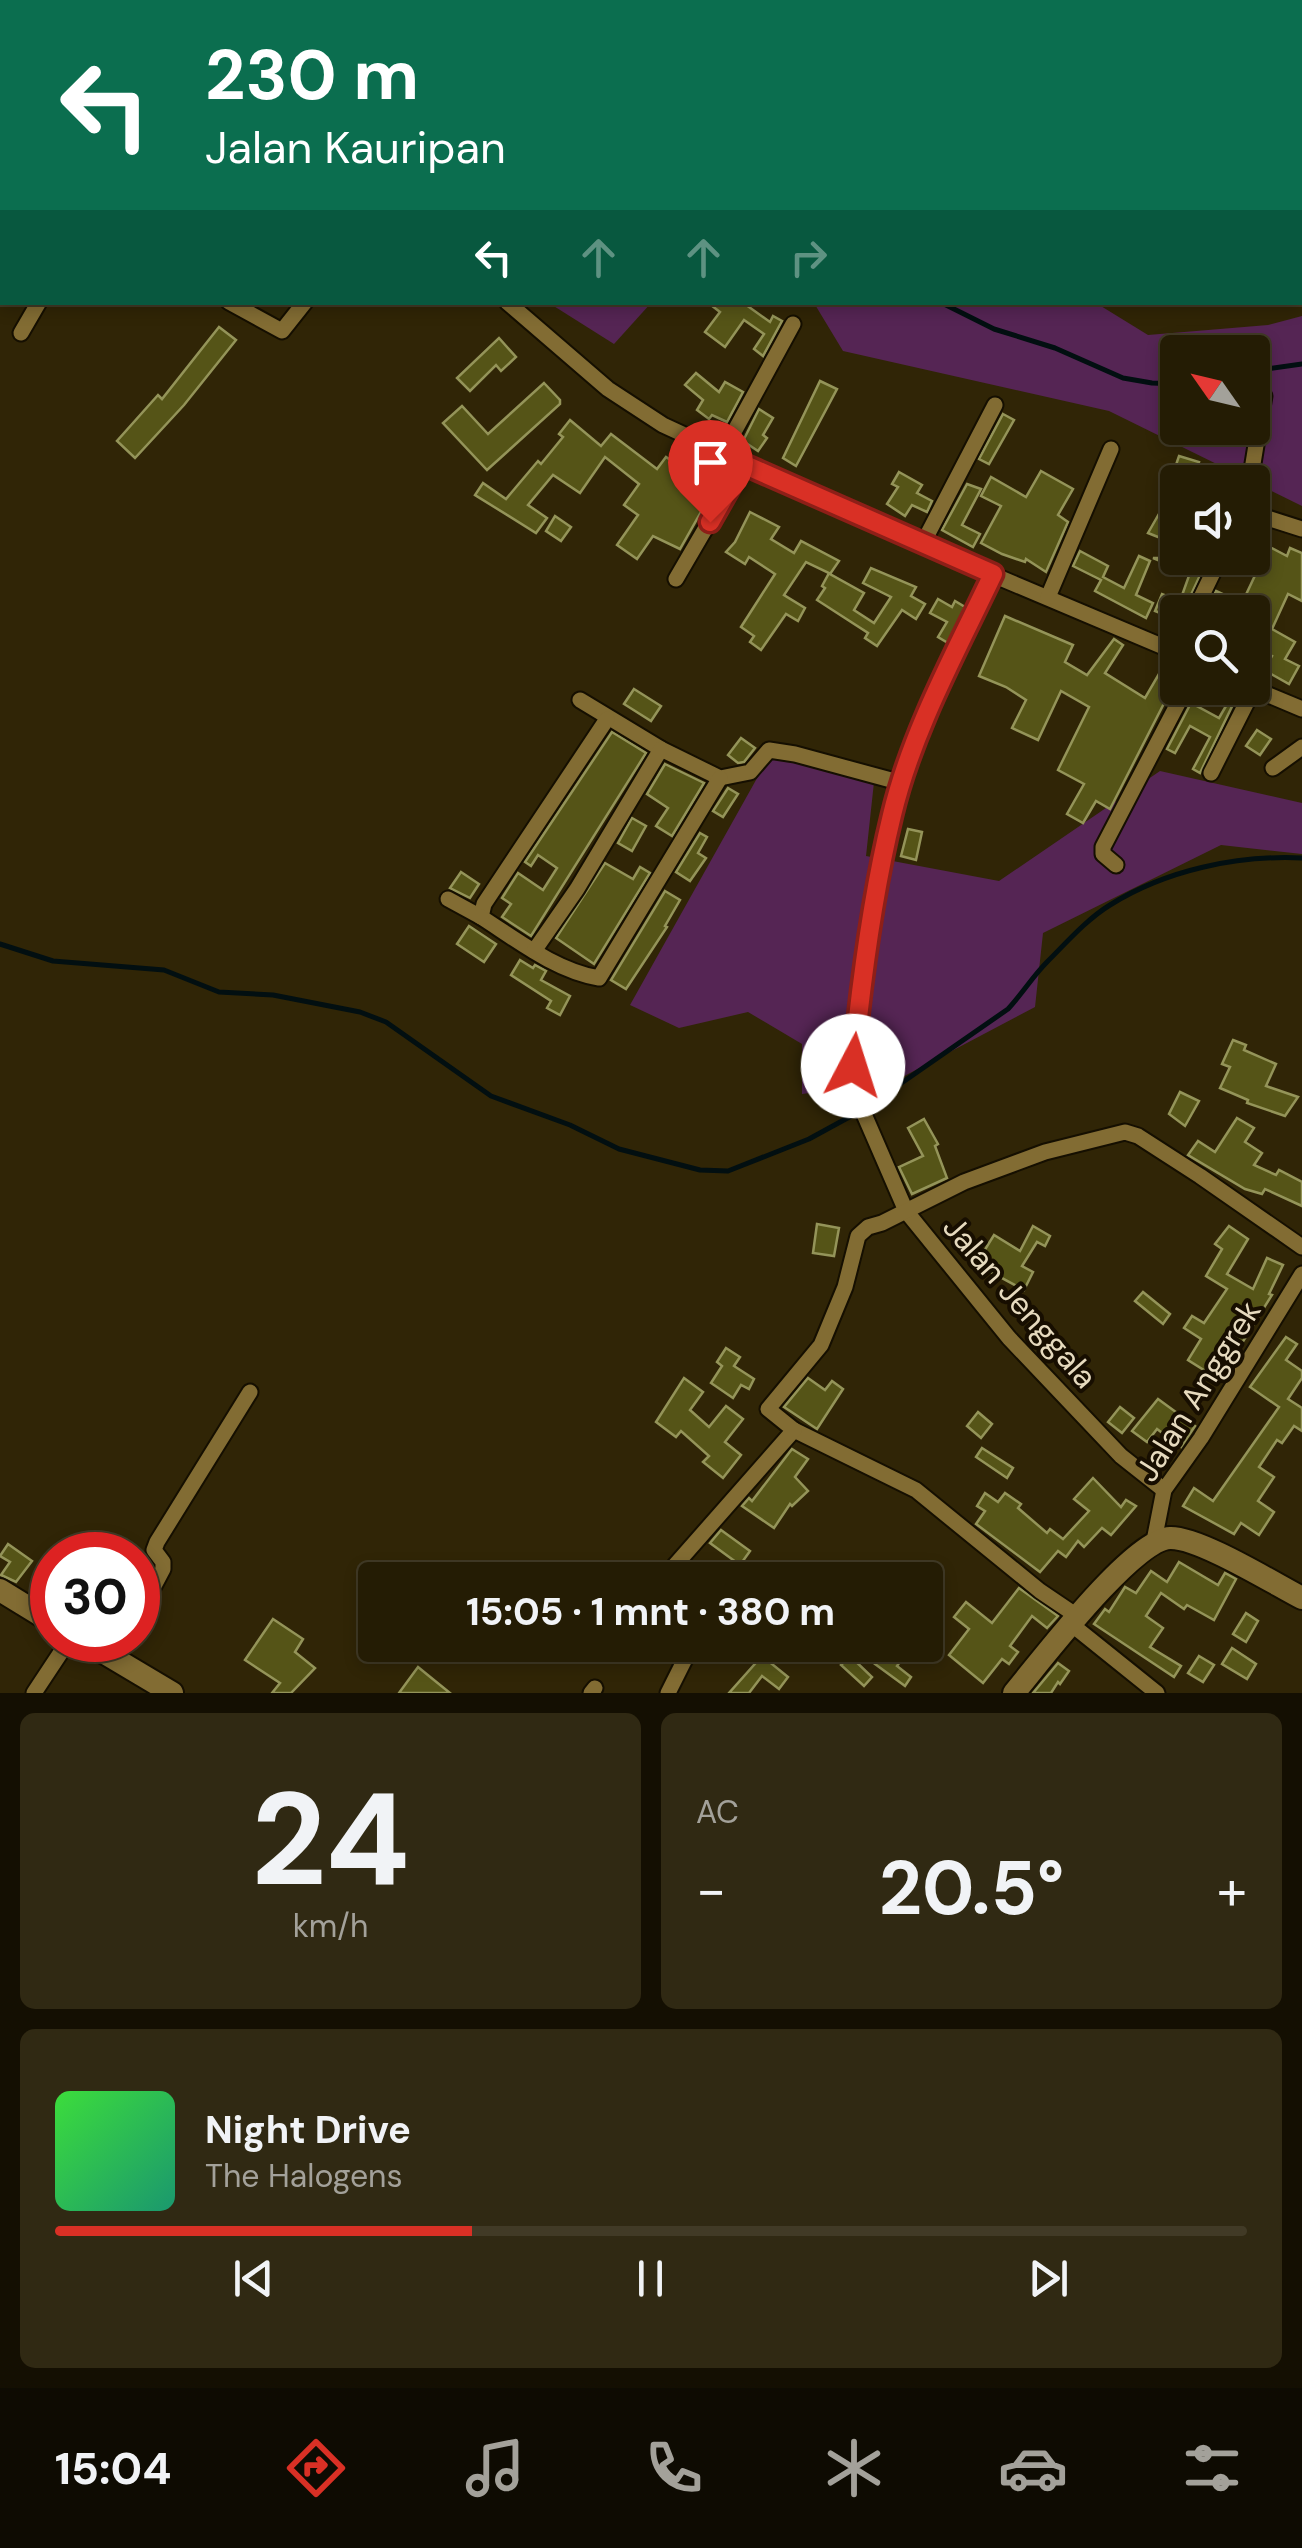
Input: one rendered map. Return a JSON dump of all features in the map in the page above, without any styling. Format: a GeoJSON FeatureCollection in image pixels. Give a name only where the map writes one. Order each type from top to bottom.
{"type":"FeatureCollection","features":[{"type":"Feature","properties":{"kind":"main road"},"geometry":{"type":"LineString","coordinates":[[1014,1693],[1074,1620],[1141,1550],[1162,1539],[1196,1544],[1302,1598]]}},
{"type":"Feature","properties":{"kind":"main road"},"geometry":{"type":"LineString","coordinates":[[0,1590],[30,1608]]}},
{"type":"Feature","properties":{"kind":"main road"},"geometry":{"type":"LineString","coordinates":[[135,1662],[172,1693]]}},
{"type":"Feature","properties":{"kind":"street"},"geometry":{"type":"LineString","coordinates":[[21,333],[37,305]]}},
{"type":"Feature","properties":{"kind":"street"},"geometry":{"type":"LineString","coordinates":[[234,305],[282,331],[303,305]]}},
{"type":"Feature","properties":{"kind":"street"},"geometry":{"type":"LineString","coordinates":[[510,305],[608,389],[663,425],[922,545],[1160,644]]}},
{"type":"Feature","properties":{"kind":"street"},"geometry":{"type":"LineString","coordinates":[[722,454],[793,324]]}},
{"type":"Feature","properties":{"kind":"street"},"geometry":{"type":"LineString","coordinates":[[922,545],[995,405]]}},
{"type":"Feature","properties":{"kind":"street"},"geometry":{"type":"LineString","coordinates":[[1048,597],[1110,450]]}},
{"type":"Feature","properties":{"kind":"street"},"geometry":{"type":"LineString","coordinates":[[676,579],[743,464]]}},
{"type":"Feature","properties":{"kind":"street"},"geometry":{"type":"LineString","coordinates":[[1270,519],[1302,529]]}},
{"type":"Feature","properties":{"kind":"street"},"geometry":{"type":"LineString","coordinates":[[580,700],[661,749],[720,778],[750,772],[769,750],[902,783],[920,730],[993,574]]}},
{"type":"Feature","properties":{"kind":"street"},"geometry":{"type":"LineString","coordinates":[[1270,695],[1302,709]]}},
{"type":"Feature","properties":{"kind":"street"},"geometry":{"type":"LineString","coordinates":[[1116,865],[1102,854],[1103,847],[1177,705]]}},
{"type":"Feature","properties":{"kind":"street"},"geometry":{"type":"LineString","coordinates":[[1211,773],[1245,705]]}},
{"type":"Feature","properties":{"kind":"street"},"geometry":{"type":"LineString","coordinates":[[481,917],[484,904],[607,718]]}},
{"type":"Feature","properties":{"kind":"street"},"geometry":{"type":"LineString","coordinates":[[1273,768],[1302,747]]}},
{"type":"Feature","properties":{"kind":"street"},"geometry":{"type":"LineString","coordinates":[[534,951],[578,889],[661,749]]}},
{"type":"Feature","properties":{"kind":"street"},"geometry":{"type":"LineString","coordinates":[[448,899],[534,951],[580,975],[599,978],[720,778]]}},
{"type":"Feature","properties":{"kind":"street","name":"Jalan Jenggala"},"geometry":{"type":"LineString","coordinates":[[902,783],[892,813],[862,975],[853,1066],[857,1098],[906,1211],[1009,1338],[1122,1456],[1164,1490]]}},
{"type":"Feature","properties":{"kind":"street"},"geometry":{"type":"LineString","coordinates":[[1157,1693],[916,1490],[794,1430],[768,1410],[820,1345],[845,1287],[858,1236],[868,1226],[964,1182],[1044,1152],[1125,1132],[1138,1136],[1302,1247]]}},
{"type":"Feature","properties":{"kind":"street","name":"Jalan Anggrek"},"geometry":{"type":"LineString","coordinates":[[1162,1539],[1164,1490],[1202,1438],[1302,1274]]}},
{"type":"Feature","properties":{"kind":"street"},"geometry":{"type":"LineString","coordinates":[[160,1537],[250,1392]]}},
{"type":"Feature","properties":{"kind":"street"},"geometry":{"type":"LineString","coordinates":[[678,1562],[794,1430]]}},
{"type":"Feature","properties":{"kind":"street"},"geometry":{"type":"LineString","coordinates":[[34,1693],[54,1662]]}},
{"type":"Feature","properties":{"kind":"street"},"geometry":{"type":"LineString","coordinates":[[668,1693],[684,1662]]}},
{"type":"Feature","properties":{"kind":"shaded area"},"geometry":{"type":"Polygon","coordinates":[[[552,305],[649,305],[614,344],[552,305]]]}},
{"type":"Feature","properties":{"kind":"shaded area"},"geometry":{"type":"Polygon","coordinates":[[[815,305],[1099,305],[1148,335],[1268,325],[1302,316],[1302,506],[1270,490],[1270,465],[1219,465],[1178,445],[1270,445],[1270,335],[1160,335],[1160,436],[1109,411],[843,351],[815,305]]]}},
{"type":"Feature","properties":{"kind":"shaded area"},"geometry":{"type":"Polygon","coordinates":[[[770,755],[874,782],[866,856],[999,881],[1160,771],[1302,803],[1302,854],[1221,845],[1043,933],[1035,1007],[893,1082],[802,1094],[802,1044],[748,1012],[679,1028],[630,1005],[770,755]]]}},
{"type":"Feature","properties":{"kind":"building"},"geometry":{"type":"Polygon","coordinates":[[[711,305],[746,305],[770,322],[773,316],[782,321],[763,356],[754,349],[764,334],[744,320],[725,347],[705,332],[720,312],[711,305]]]}},
{"type":"Feature","properties":{"kind":"building"},"geometry":{"type":"Polygon","coordinates":[[[219,327],[236,340],[135,458],[117,441],[158,395],[162,399],[219,327]]]}},
{"type":"Feature","properties":{"kind":"building"},"geometry":{"type":"Polygon","coordinates":[[[499,338],[516,357],[501,371],[496,365],[470,391],[457,378],[499,338]]]}},
{"type":"Feature","properties":{"kind":"building"},"geometry":{"type":"Polygon","coordinates":[[[696,373],[719,392],[725,382],[743,392],[727,422],[712,415],[709,419],[697,410],[703,400],[685,385],[696,373]]]}},
{"type":"Feature","properties":{"kind":"building"},"geometry":{"type":"Polygon","coordinates":[[[820,381],[837,389],[796,466],[783,458],[820,381]]]}},
{"type":"Feature","properties":{"kind":"building"},"geometry":{"type":"Polygon","coordinates":[[[544,383],[560,404],[487,470],[443,423],[462,406],[488,434],[544,383]]]}},
{"type":"Feature","properties":{"kind":"building"},"geometry":{"type":"Polygon","coordinates":[[[759,409],[773,418],[758,451],[743,441],[759,409]]]}},
{"type":"Feature","properties":{"kind":"building"},"geometry":{"type":"Polygon","coordinates":[[[1003,414],[1014,420],[989,464],[979,459],[1003,414]]]}},
{"type":"Feature","properties":{"kind":"building"},"geometry":{"type":"Polygon","coordinates":[[[570,420],[601,446],[611,434],[657,469],[666,457],[714,489],[680,549],[653,536],[637,559],[617,545],[638,515],[624,505],[639,484],[605,457],[580,493],[553,475],[528,505],[547,518],[536,533],[475,495],[483,483],[506,499],[563,437],[559,434],[570,420]]]}},
{"type":"Feature","properties":{"kind":"building"},"geometry":{"type":"Polygon","coordinates":[[[1179,456],[1199,462],[1198,465],[1176,465],[1179,456]]]}},
{"type":"Feature","properties":{"kind":"building"},"geometry":{"type":"Polygon","coordinates":[[[1041,471],[1073,489],[1058,515],[1068,522],[1046,572],[1026,559],[1025,562],[1002,554],[981,543],[1001,506],[981,496],[991,477],[1026,497],[1041,471]]]}},
{"type":"Feature","properties":{"kind":"building"},"geometry":{"type":"Polygon","coordinates":[[[899,472],[922,485],[917,493],[932,501],[927,512],[912,505],[905,516],[887,504],[898,487],[892,484],[899,472]]]}},
{"type":"Feature","properties":{"kind":"building"},"geometry":{"type":"Polygon","coordinates":[[[967,484],[981,489],[962,525],[980,534],[973,547],[942,530],[967,484]]]}},
{"type":"Feature","properties":{"kind":"building"},"geometry":{"type":"Polygon","coordinates":[[[750,512],[779,527],[771,539],[794,553],[801,541],[839,561],[830,574],[864,593],[854,610],[874,623],[891,597],[863,583],[871,568],[916,587],[911,596],[925,604],[916,619],[902,610],[877,646],[865,638],[868,633],[817,600],[829,573],[806,562],[784,595],[805,608],[798,621],[786,614],[761,650],[750,642],[754,636],[741,627],[775,574],[749,557],[745,564],[726,552],[750,512]]]}},
{"type":"Feature","properties":{"kind":"building"},"geometry":{"type":"Polygon","coordinates":[[[1160,512],[1160,538],[1148,533],[1160,512]]]}},
{"type":"Feature","properties":{"kind":"building"},"geometry":{"type":"Polygon","coordinates":[[[555,516],[571,527],[561,541],[546,531],[555,516]]]}},
{"type":"Feature","properties":{"kind":"building"},"geometry":{"type":"Polygon","coordinates":[[[1270,547],[1287,556],[1290,548],[1302,553],[1302,601],[1288,594],[1272,629],[1295,642],[1285,659],[1299,666],[1289,684],[1270,673],[1270,595],[1246,595],[1255,575],[1270,575],[1270,547]]]}},
{"type":"Feature","properties":{"kind":"building"},"geometry":{"type":"Polygon","coordinates":[[[1080,551],[1108,566],[1103,577],[1124,588],[1139,556],[1150,561],[1136,595],[1153,603],[1146,618],[1095,591],[1101,580],[1073,566],[1080,551]]]}},
{"type":"Feature","properties":{"kind":"building"},"geometry":{"type":"Polygon","coordinates":[[[1189,575],[1200,575],[1191,595],[1182,595],[1189,575]]]}},
{"type":"Feature","properties":{"kind":"building"},"geometry":{"type":"Polygon","coordinates":[[[938,599],[952,607],[955,601],[965,607],[948,643],[938,637],[947,622],[930,613],[938,599]]]}},
{"type":"Feature","properties":{"kind":"building"},"geometry":{"type":"Polygon","coordinates":[[[1005,616],[1073,645],[1065,662],[1087,675],[1114,639],[1123,645],[1105,673],[1145,698],[1160,672],[1160,705],[1163,705],[1110,809],[1096,801],[1083,823],[1067,814],[1084,784],[1058,770],[1089,707],[1061,691],[1038,740],[1012,728],[1026,700],[979,676],[1005,616]]]}},
{"type":"Feature","properties":{"kind":"building"},"geometry":{"type":"Polygon","coordinates":[[[634,689],[661,706],[651,721],[624,704],[634,689]]]}},
{"type":"Feature","properties":{"kind":"building"},"geometry":{"type":"Polygon","coordinates":[[[1190,705],[1219,718],[1227,705],[1233,705],[1200,773],[1193,769],[1210,737],[1190,726],[1175,753],[1167,749],[1190,705]]]}},
{"type":"Feature","properties":{"kind":"building"},"geometry":{"type":"Polygon","coordinates":[[[1257,730],[1271,739],[1260,755],[1246,746],[1257,730]]]}},
{"type":"Feature","properties":{"kind":"building"},"geometry":{"type":"Polygon","coordinates":[[[612,732],[646,753],[531,936],[502,917],[511,904],[502,898],[518,873],[543,890],[557,868],[538,855],[531,866],[525,862],[612,732]]]}},
{"type":"Feature","properties":{"kind":"building"},"geometry":{"type":"Polygon","coordinates":[[[741,738],[755,748],[744,762],[738,763],[728,755],[741,738]]]}},
{"type":"Feature","properties":{"kind":"building"},"geometry":{"type":"Polygon","coordinates":[[[665,764],[704,783],[672,836],[656,826],[668,808],[647,794],[665,764]]]}},
{"type":"Feature","properties":{"kind":"building"},"geometry":{"type":"Polygon","coordinates":[[[728,788],[738,794],[723,817],[713,811],[728,788]]]}},
{"type":"Feature","properties":{"kind":"building"},"geometry":{"type":"Polygon","coordinates":[[[632,818],[646,826],[632,851],[618,843],[632,818]]]}},
{"type":"Feature","properties":{"kind":"building"},"geometry":{"type":"Polygon","coordinates":[[[908,829],[922,832],[916,860],[901,856],[908,829]]]}},
{"type":"Feature","properties":{"kind":"building"},"geometry":{"type":"Polygon","coordinates":[[[700,833],[707,837],[698,853],[706,858],[690,881],[676,872],[700,833]]]}},
{"type":"Feature","properties":{"kind":"building"},"geometry":{"type":"Polygon","coordinates":[[[605,863],[633,879],[640,867],[650,873],[594,964],[556,938],[605,863]]]}},
{"type":"Feature","properties":{"kind":"building"},"geometry":{"type":"Polygon","coordinates":[[[461,872],[479,884],[470,898],[450,888],[461,872]]]}},
{"type":"Feature","properties":{"kind":"building"},"geometry":{"type":"Polygon","coordinates":[[[665,891],[680,900],[626,989],[611,980],[665,891]]]}},
{"type":"Feature","properties":{"kind":"building"},"geometry":{"type":"Polygon","coordinates":[[[469,926],[496,944],[484,962],[457,944],[469,926]]]}},
{"type":"Feature","properties":{"kind":"building"},"geometry":{"type":"Polygon","coordinates":[[[520,960],[546,971],[541,980],[570,996],[560,1015],[547,1008],[551,1001],[511,975],[520,960]]]}},
{"type":"Feature","properties":{"kind":"building"},"geometry":{"type":"Polygon","coordinates":[[[1233,1040],[1246,1045],[1244,1050],[1276,1064],[1266,1086],[1298,1097],[1285,1116],[1247,1103],[1248,1100],[1220,1088],[1230,1067],[1222,1064],[1233,1040]]]}},
{"type":"Feature","properties":{"kind":"building"},"geometry":{"type":"Polygon","coordinates":[[[1180,1092],[1199,1101],[1185,1126],[1169,1114],[1180,1092]]]}},
{"type":"Feature","properties":{"kind":"building"},"geometry":{"type":"Polygon","coordinates":[[[1237,1118],[1254,1128],[1245,1142],[1262,1153],[1254,1165],[1276,1175],[1279,1170],[1302,1182],[1302,1206],[1265,1189],[1262,1194],[1245,1189],[1188,1155],[1198,1141],[1215,1152],[1237,1118]]]}},
{"type":"Feature","properties":{"kind":"building"},"geometry":{"type":"Polygon","coordinates":[[[924,1119],[938,1144],[935,1146],[947,1178],[912,1194],[899,1167],[923,1156],[908,1128],[924,1119]]]}},
{"type":"Feature","properties":{"kind":"building"},"geometry":{"type":"Polygon","coordinates":[[[817,1224],[839,1228],[834,1256],[813,1253],[817,1224]]]}},
{"type":"Feature","properties":{"kind":"building"},"geometry":{"type":"Polygon","coordinates":[[[1033,1226],[1050,1236],[1045,1246],[1037,1242],[1022,1266],[1033,1272],[1024,1290],[976,1264],[994,1235],[1020,1251],[1033,1226]]]}},
{"type":"Feature","properties":{"kind":"building"},"geometry":{"type":"Polygon","coordinates":[[[1229,1226],[1248,1239],[1227,1274],[1253,1289],[1267,1258],[1283,1265],[1269,1294],[1272,1295],[1237,1351],[1240,1353],[1230,1370],[1222,1366],[1215,1377],[1188,1360],[1201,1339],[1184,1328],[1192,1316],[1204,1323],[1227,1289],[1206,1276],[1222,1249],[1215,1244],[1229,1226]]]}},
{"type":"Feature","properties":{"kind":"building"},"geometry":{"type":"Polygon","coordinates":[[[1143,1292],[1170,1314],[1163,1324],[1135,1301],[1143,1292]]]}},
{"type":"Feature","properties":{"kind":"building"},"geometry":{"type":"Polygon","coordinates":[[[1286,1337],[1297,1344],[1286,1360],[1302,1371],[1302,1378],[1288,1399],[1302,1408],[1302,1431],[1294,1426],[1282,1443],[1277,1440],[1259,1467],[1274,1477],[1258,1501],[1274,1512],[1259,1535],[1241,1523],[1234,1534],[1183,1506],[1194,1488],[1213,1501],[1279,1407],[1250,1387],[1286,1337]]]}},
{"type":"Feature","properties":{"kind":"building"},"geometry":{"type":"Polygon","coordinates":[[[726,1348],[740,1357],[734,1366],[754,1379],[749,1389],[741,1385],[733,1398],[711,1383],[722,1366],[717,1362],[726,1348]]]}},
{"type":"Feature","properties":{"kind":"building"},"geometry":{"type":"Polygon","coordinates":[[[684,1378],[703,1392],[690,1410],[709,1427],[726,1406],[743,1419],[725,1442],[741,1455],[723,1478],[703,1462],[709,1456],[681,1431],[676,1437],[656,1422],[684,1378]]]}},
{"type":"Feature","properties":{"kind":"building"},"geometry":{"type":"Polygon","coordinates":[[[808,1378],[825,1390],[832,1381],[843,1389],[817,1429],[784,1407],[808,1378]]]}},
{"type":"Feature","properties":{"kind":"building"},"geometry":{"type":"Polygon","coordinates":[[[1158,1399],[1195,1426],[1181,1447],[1157,1429],[1147,1442],[1132,1431],[1158,1399]]]}},
{"type":"Feature","properties":{"kind":"building"},"geometry":{"type":"Polygon","coordinates":[[[1120,1407],[1134,1418],[1122,1433],[1108,1422],[1120,1407]]]}},
{"type":"Feature","properties":{"kind":"building"},"geometry":{"type":"Polygon","coordinates":[[[978,1412],[992,1424],[981,1438],[967,1426],[978,1412]]]}},
{"type":"Feature","properties":{"kind":"building"},"geometry":{"type":"Polygon","coordinates":[[[982,1448],[1013,1468],[1007,1478],[976,1457],[982,1448]]]}},
{"type":"Feature","properties":{"kind":"building"},"geometry":{"type":"Polygon","coordinates":[[[792,1449],[808,1459],[795,1477],[808,1491],[790,1504],[774,1528],[742,1506],[749,1498],[752,1501],[792,1449]]]}},
{"type":"Feature","properties":{"kind":"building"},"geometry":{"type":"Polygon","coordinates":[[[1093,1478],[1121,1507],[1126,1500],[1136,1506],[1111,1535],[1102,1528],[1084,1547],[1078,1541],[1066,1557],[1058,1551],[1040,1572],[976,1524],[985,1511],[977,1506],[985,1493],[998,1502],[1005,1493],[1021,1504],[1018,1508],[1047,1533],[1050,1529],[1063,1539],[1089,1511],[1074,1499],[1093,1478]]]}},
{"type":"Feature","properties":{"kind":"building"},"geometry":{"type":"Polygon","coordinates":[[[721,1530],[750,1551],[742,1562],[736,1562],[710,1543],[721,1530]]]}},
{"type":"Feature","properties":{"kind":"building"},"geometry":{"type":"Polygon","coordinates":[[[8,1544],[30,1560],[30,1564],[16,1582],[1,1575],[10,1562],[0,1556],[8,1544]]]}},
{"type":"Feature","properties":{"kind":"building"},"geometry":{"type":"Polygon","coordinates":[[[1179,1562],[1218,1585],[1225,1573],[1236,1579],[1214,1620],[1187,1605],[1184,1609],[1161,1593],[1146,1616],[1163,1628],[1150,1647],[1181,1666],[1174,1677],[1094,1624],[1105,1609],[1109,1612],[1125,1587],[1136,1593],[1151,1571],[1167,1582],[1179,1562]]]}},
{"type":"Feature","properties":{"kind":"building"},"geometry":{"type":"Polygon","coordinates":[[[1019,1588],[1058,1616],[1047,1628],[1032,1616],[1010,1646],[1018,1652],[1009,1664],[1002,1659],[983,1683],[949,1655],[969,1629],[954,1617],[966,1602],[992,1623],[1019,1588]]]}},
{"type":"Feature","properties":{"kind":"building"},"geometry":{"type":"Polygon","coordinates":[[[1246,1613],[1258,1621],[1246,1642],[1233,1634],[1246,1613]]]}},
{"type":"Feature","properties":{"kind":"building"},"geometry":{"type":"Polygon","coordinates":[[[273,1619],[303,1639],[295,1652],[315,1668],[291,1693],[272,1693],[280,1683],[245,1660],[273,1619]]]}},
{"type":"Feature","properties":{"kind":"building"},"geometry":{"type":"Polygon","coordinates":[[[1232,1648],[1256,1664],[1247,1679],[1222,1664],[1232,1648]]]}},
{"type":"Feature","properties":{"kind":"building"},"geometry":{"type":"Polygon","coordinates":[[[1199,1656],[1214,1665],[1203,1682],[1188,1673],[1199,1656]]]}},
{"type":"Feature","properties":{"kind":"building"},"geometry":{"type":"Polygon","coordinates":[[[757,1662],[769,1662],[788,1677],[779,1689],[762,1676],[749,1693],[729,1693],[757,1662]]]}},
{"type":"Feature","properties":{"kind":"building"},"geometry":{"type":"Polygon","coordinates":[[[856,1662],[872,1677],[864,1686],[841,1665],[856,1662]]]}},
{"type":"Feature","properties":{"kind":"building"},"geometry":{"type":"Polygon","coordinates":[[[900,1662],[897,1666],[911,1677],[905,1686],[875,1664],[900,1662]]]}},
{"type":"Feature","properties":{"kind":"building"},"geometry":{"type":"Polygon","coordinates":[[[1058,1663],[1069,1671],[1060,1684],[1051,1693],[1033,1693],[1058,1663]]]}},
{"type":"Feature","properties":{"kind":"building"},"geometry":{"type":"Polygon","coordinates":[[[418,1667],[429,1676],[450,1693],[399,1693],[418,1667]]]}},
{"type":"Feature","properties":{"kind":"waterway"},"geometry":{"type":"LineString","coordinates":[[946,305],[994,329],[1055,348],[1123,378],[1160,383]]}},
{"type":"Feature","properties":{"kind":"waterway"},"geometry":{"type":"LineString","coordinates":[[1270,368],[1302,364]]}},
{"type":"Feature","properties":{"kind":"waterway"},"geometry":{"type":"LineString","coordinates":[[0,944],[53,961],[164,970],[219,992],[273,995],[360,1012],[386,1022],[491,1096],[570,1125],[619,1149],[700,1170],[728,1171],[809,1139],[864,1109],[1008,1009],[1077,932],[1101,911],[1132,893],[1178,874],[1227,862],[1302,858]]}},
{"type":"Feature","properties":{"kind":"route"},"geometry":{"type":"LineString","coordinates":[[710,522],[743,464],[993,574],[920,730],[892,813],[862,975],[853,1066]]}}]}
